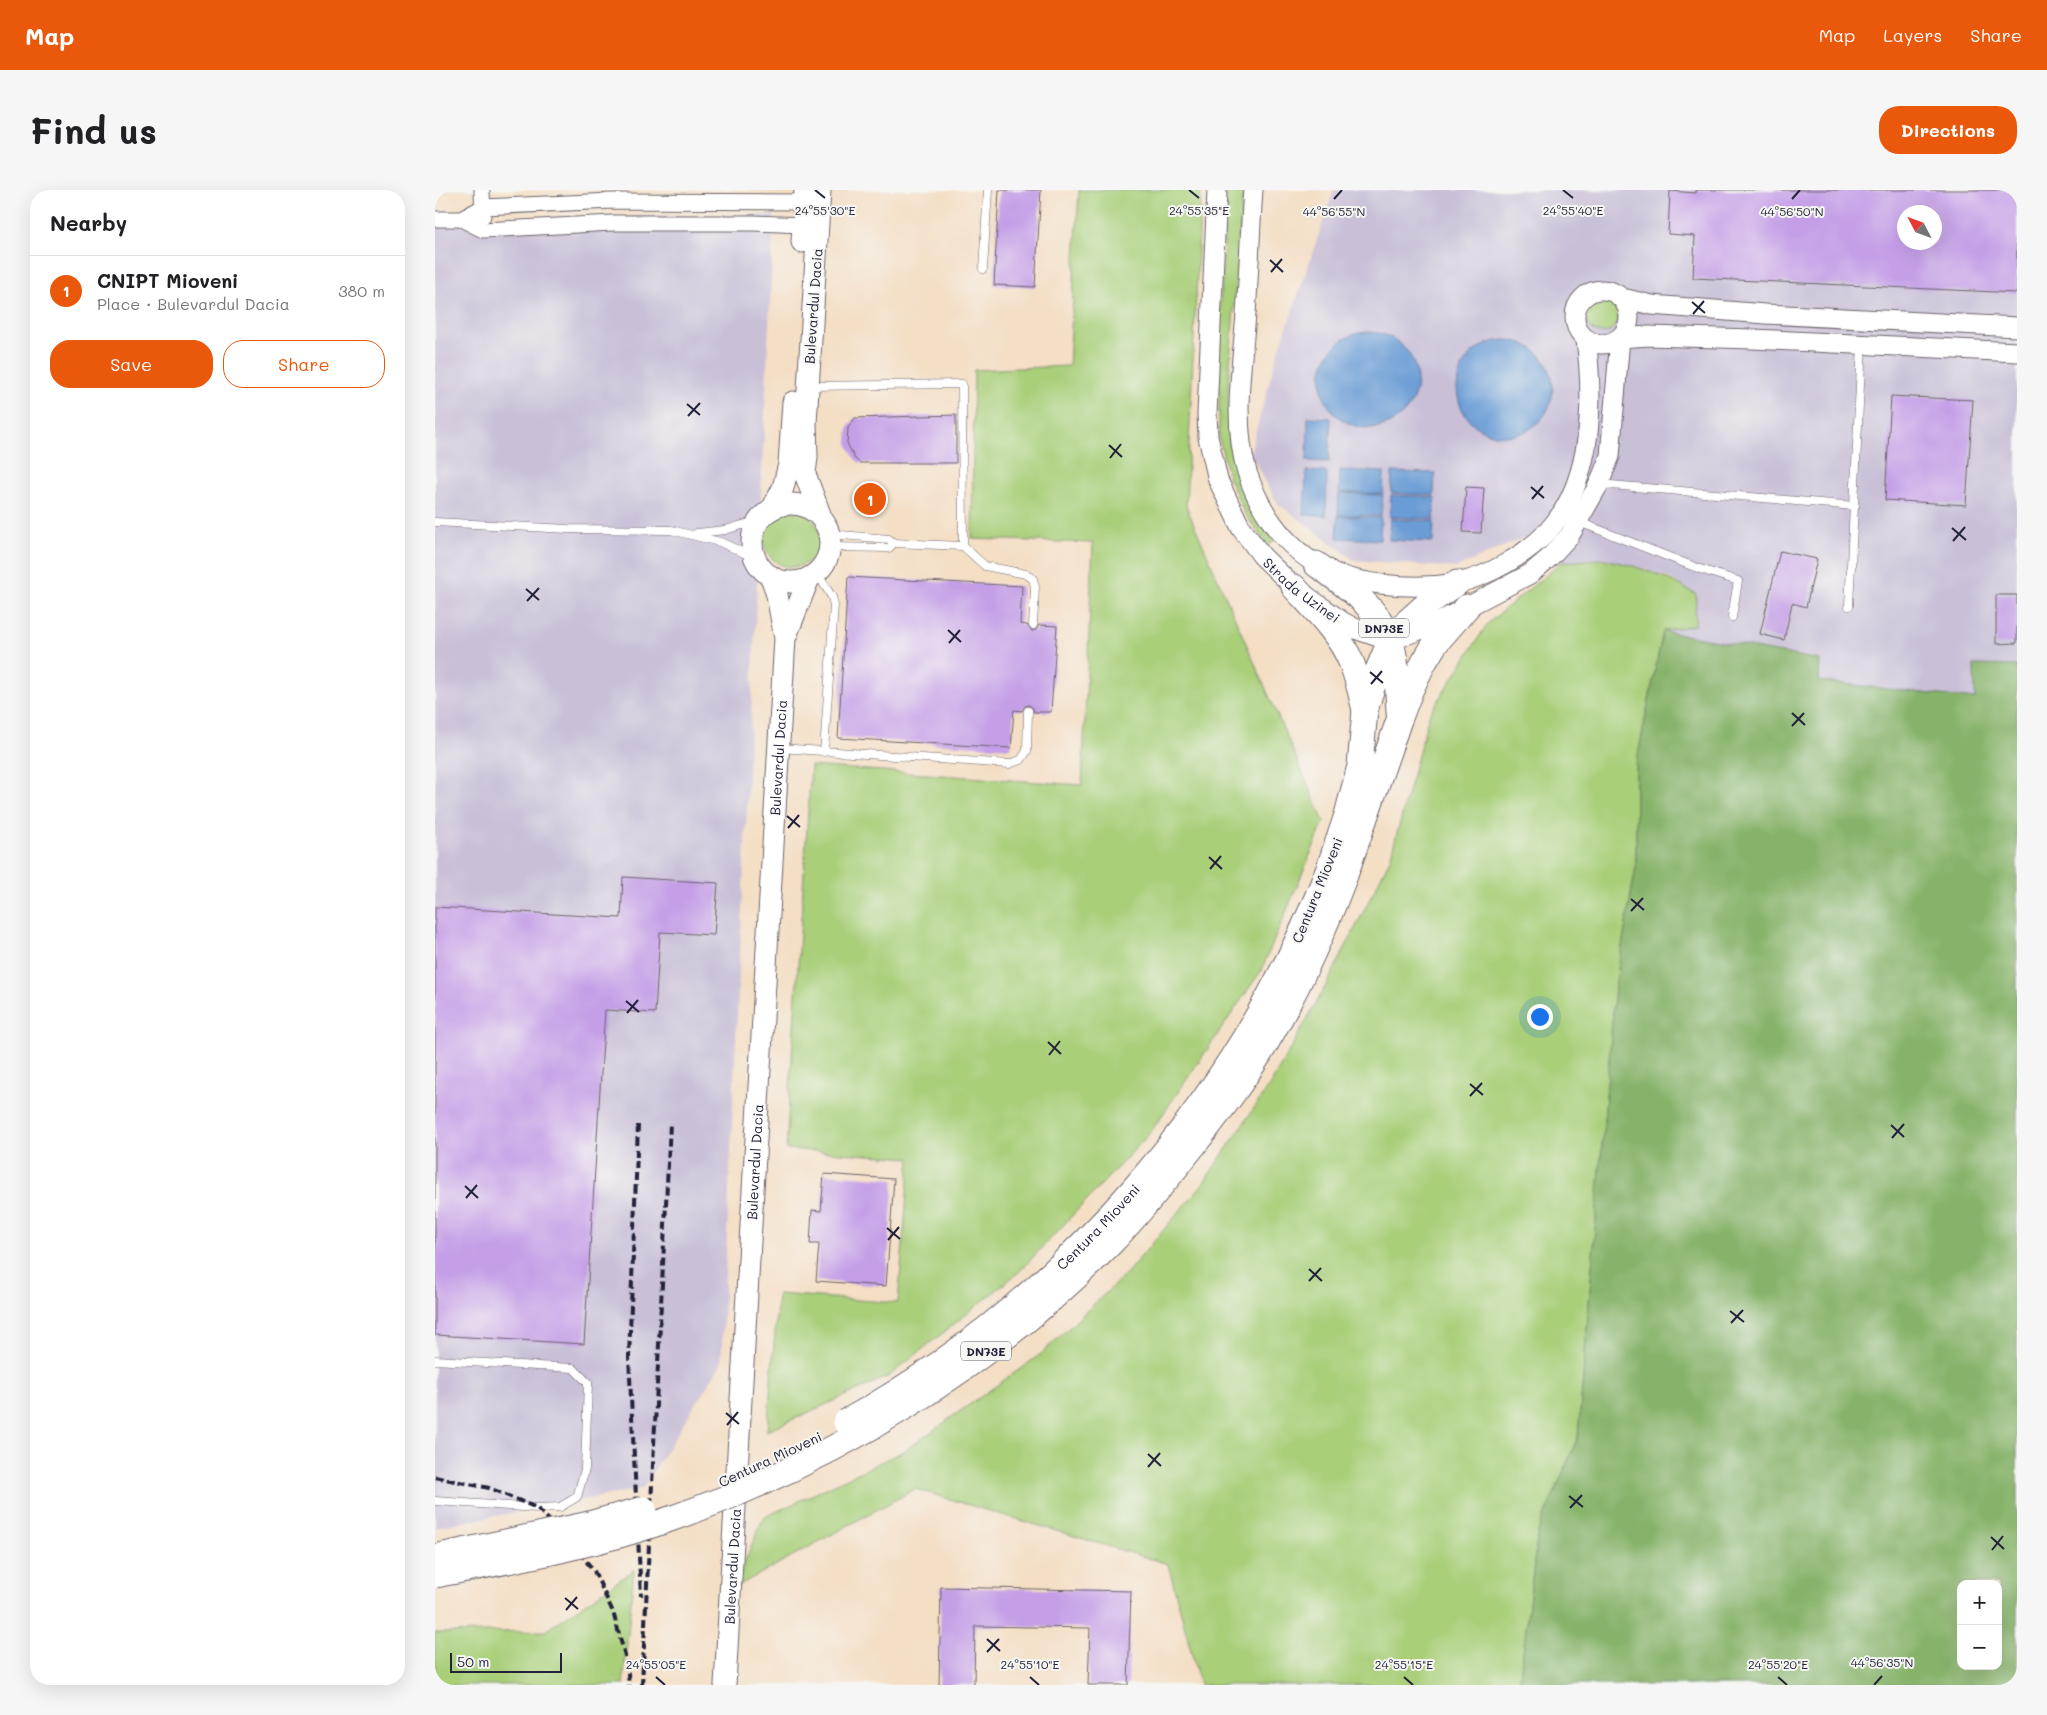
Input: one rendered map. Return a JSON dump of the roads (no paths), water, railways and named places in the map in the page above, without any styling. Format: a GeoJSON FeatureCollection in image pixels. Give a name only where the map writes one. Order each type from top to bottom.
{"type":"FeatureCollection","features":[{"type":"Feature","properties":{"kind":"highway","name":"DN73E"},"geometry":{"type":"LineString","coordinates":[[1316,564],[1359,596],[1380,621],[1391,641],[1399,720]]}},
{"type":"Feature","properties":{"kind":"highway","name":"Centura Mioveni"},"geometry":{"type":"LineString","coordinates":[[435,1575],[564,1549],[667,1520],[713,1503],[829,1451],[885,1420],[943,1384],[1047,1303],[1113,1241],[1149,1201],[1217,1115],[1273,1032],[1331,912],[1347,815],[1360,766],[1365,710],[1376,675],[1391,641],[1409,620],[1427,604],[1457,583]]}},
{"type":"Feature","properties":{"kind":"highway","name":"DN73E"},"geometry":{"type":"LineString","coordinates":[[1294,587],[1334,632],[1344,648],[1353,665],[1365,710]]}},
{"type":"Feature","properties":{"kind":"highway","name":"Centura Mioveni"},"geometry":{"type":"LineString","coordinates":[[435,1557],[625,1515],[675,1499],[766,1464],[808,1443],[892,1395],[940,1364],[990,1326],[1045,1279],[1094,1233],[1123,1202],[1180,1132],[1226,1068],[1261,1010],[1311,910],[1336,874],[1423,664],[1435,644],[1467,607]]}},
{"type":"Feature","properties":{"kind":"main road"},"geometry":{"type":"LineString","coordinates":[[810,194],[803,225],[789,464],[783,488],[754,532],[752,545],[755,558],[761,568],[771,576],[783,581],[796,582],[813,575]]}},
{"type":"Feature","properties":{"kind":"main road","name":"Bulevardul Dacia"},"geometry":{"type":"LineString","coordinates":[[810,194],[807,457],[805,474],[827,533]]}},
{"type":"Feature","properties":{"kind":"main road"},"geometry":{"type":"LineString","coordinates":[[766,514],[785,504],[798,504],[811,509],[827,533],[823,565],[813,575],[785,638]]}},
{"type":"Feature","properties":{"kind":"main road"},"geometry":{"type":"LineString","coordinates":[[771,576],[777,595],[785,638]]}},
{"type":"Feature","properties":{"kind":"main road","name":"Bulevardul Dacia"},"geometry":{"type":"LineString","coordinates":[[725,1685],[747,1265],[757,1125],[785,638]]}},
{"type":"Feature","properties":{"kind":"street"},"geometry":{"type":"LineString","coordinates":[[483,190],[483,230]]}},
{"type":"Feature","properties":{"kind":"street","name":"Strada Uzinei"},"geometry":{"type":"LineString","coordinates":[[1217,190],[1207,394],[1208,429],[1218,480],[1241,528],[1262,556],[1294,587],[1357,630],[1391,641]]}},
{"type":"Feature","properties":{"kind":"street","name":"Strada Uzinei"},"geometry":{"type":"LineString","coordinates":[[1253,190],[1246,314],[1240,372],[1239,407],[1242,455],[1257,498],[1266,515],[1290,544],[1316,564],[1361,581],[1422,586],[1457,583],[1488,571],[1525,551],[1549,531],[1568,500],[1581,468],[1587,438],[1591,383],[1586,339]]}},
{"type":"Feature","properties":{"kind":"street"},"geometry":{"type":"LineString","coordinates":[[461,219],[483,207],[810,194]]}},
{"type":"Feature","properties":{"kind":"street"},"geometry":{"type":"LineString","coordinates":[[435,219],[461,219],[483,230],[613,223],[803,225]]}},
{"type":"Feature","properties":{"kind":"street"},"geometry":{"type":"LineString","coordinates":[[1622,298],[1629,313],[1629,322],[1626,331],[1620,338],[1612,343],[1594,344],[1579,333],[1575,324],[1575,315],[1581,299],[1597,290],[1606,290],[1614,292],[1622,298],[1662,306],[2017,327]]}},
{"type":"Feature","properties":{"kind":"street"},"geometry":{"type":"LineString","coordinates":[[1620,338],[1648,336],[2017,352]]}},
{"type":"Feature","properties":{"kind":"street"},"geometry":{"type":"LineString","coordinates":[[1391,641],[1433,625],[1530,574],[1554,553],[1579,522],[1599,484],[1610,456],[1620,338]]}},
{"type":"Feature","properties":{"kind":"lane"},"geometry":{"type":"LineString","coordinates":[[983,269],[988,190]]}},
{"type":"Feature","properties":{"kind":"lane"},"geometry":{"type":"LineString","coordinates":[[1849,606],[1862,344]]}},
{"type":"Feature","properties":{"kind":"lane"},"geometry":{"type":"LineString","coordinates":[[808,386],[962,384],[963,546]]}},
{"type":"Feature","properties":{"kind":"lane"},"geometry":{"type":"LineString","coordinates":[[1599,484],[1855,506]]}},
{"type":"Feature","properties":{"kind":"lane"},"geometry":{"type":"LineString","coordinates":[[435,522],[708,533],[725,530],[766,514]]}},
{"type":"Feature","properties":{"kind":"lane"},"geometry":{"type":"LineString","coordinates":[[1579,522],[1700,569],[1738,581],[1732,617]]}},
{"type":"Feature","properties":{"kind":"lane"},"geometry":{"type":"LineString","coordinates":[[685,532],[720,542],[755,558]]}},
{"type":"Feature","properties":{"kind":"lane"},"geometry":{"type":"LineString","coordinates":[[827,533],[889,548],[894,543]]}},
{"type":"Feature","properties":{"kind":"lane"},"geometry":{"type":"LineString","coordinates":[[827,533],[889,539],[894,543],[963,546],[985,566],[1026,574],[1033,579],[1035,587],[1033,625]]}},
{"type":"Feature","properties":{"kind":"lane"},"geometry":{"type":"LineString","coordinates":[[813,575],[832,597],[834,605],[824,752]]}},
{"type":"Feature","properties":{"kind":"lane"},"geometry":{"type":"LineString","coordinates":[[778,748],[1009,764],[1021,760],[1027,751],[1028,711]]}},
{"type":"Feature","properties":{"kind":"lane"},"geometry":{"type":"LineString","coordinates":[[435,1360],[573,1368],[588,1383],[585,1470],[577,1497],[560,1507],[537,1508],[435,1501]]}},
{"type":"Feature","properties":{"kind":"water"},"geometry":{"type":"Polygon","coordinates":[[[1369,332],[1387,335],[1403,346],[1414,362],[1417,380],[1414,398],[1403,414],[1387,425],[1369,428],[1351,425],[1335,414],[1324,398],[1321,380],[1324,362],[1335,346],[1351,335],[1369,332]]]}},
{"type":"Feature","properties":{"kind":"water"},"geometry":{"type":"Polygon","coordinates":[[[1505,340],[1523,343],[1539,354],[1550,370],[1553,388],[1550,406],[1539,422],[1523,433],[1505,436],[1487,433],[1471,422],[1460,406],[1457,388],[1460,370],[1471,354],[1487,343],[1505,340]]]}},
{"type":"Feature","properties":{"kind":"water"},"geometry":{"type":"Polygon","coordinates":[[[1308,417],[1331,418],[1329,462],[1307,461],[1308,417]]]}},
{"type":"Feature","properties":{"kind":"water"},"geometry":{"type":"Polygon","coordinates":[[[1340,470],[1384,472],[1383,494],[1339,492],[1340,470]]]}},
{"type":"Feature","properties":{"kind":"water"},"geometry":{"type":"Polygon","coordinates":[[[1306,471],[1327,472],[1326,516],[1304,515],[1306,471]]]}},
{"type":"Feature","properties":{"kind":"water"},"geometry":{"type":"Polygon","coordinates":[[[1392,472],[1435,473],[1434,495],[1391,493],[1392,472]]]}},
{"type":"Feature","properties":{"kind":"water"},"geometry":{"type":"Polygon","coordinates":[[[1339,493],[1383,495],[1381,516],[1338,515],[1339,493]]]}},
{"type":"Feature","properties":{"kind":"water"},"geometry":{"type":"Polygon","coordinates":[[[1391,495],[1435,497],[1434,519],[1390,517],[1391,495]]]}},
{"type":"Feature","properties":{"kind":"water"},"geometry":{"type":"Polygon","coordinates":[[[1338,516],[1381,518],[1380,540],[1337,538],[1338,516]]]}},
{"type":"Feature","properties":{"kind":"water"},"geometry":{"type":"Polygon","coordinates":[[[1390,519],[1434,521],[1433,542],[1389,540],[1390,519]]]}},
{"type":"Feature","properties":{"kind":"railway"},"geometry":{"type":"LineString","coordinates":[[642,1685],[670,1124]]}},
{"type":"Feature","properties":{"kind":"railway"},"geometry":{"type":"LineString","coordinates":[[638,1125],[629,1357],[641,1596]]}},
{"type":"Feature","properties":{"kind":"railway"},"geometry":{"type":"LineString","coordinates":[[435,1477],[489,1488],[537,1508],[571,1542],[594,1571],[613,1612],[627,1663],[629,1685]]}},
{"type":"Feature","properties":{"kind":"place","name":"CNIPT Mioveni"},"geometry":{"type":"Point","coordinates":[870,499]}}]}
